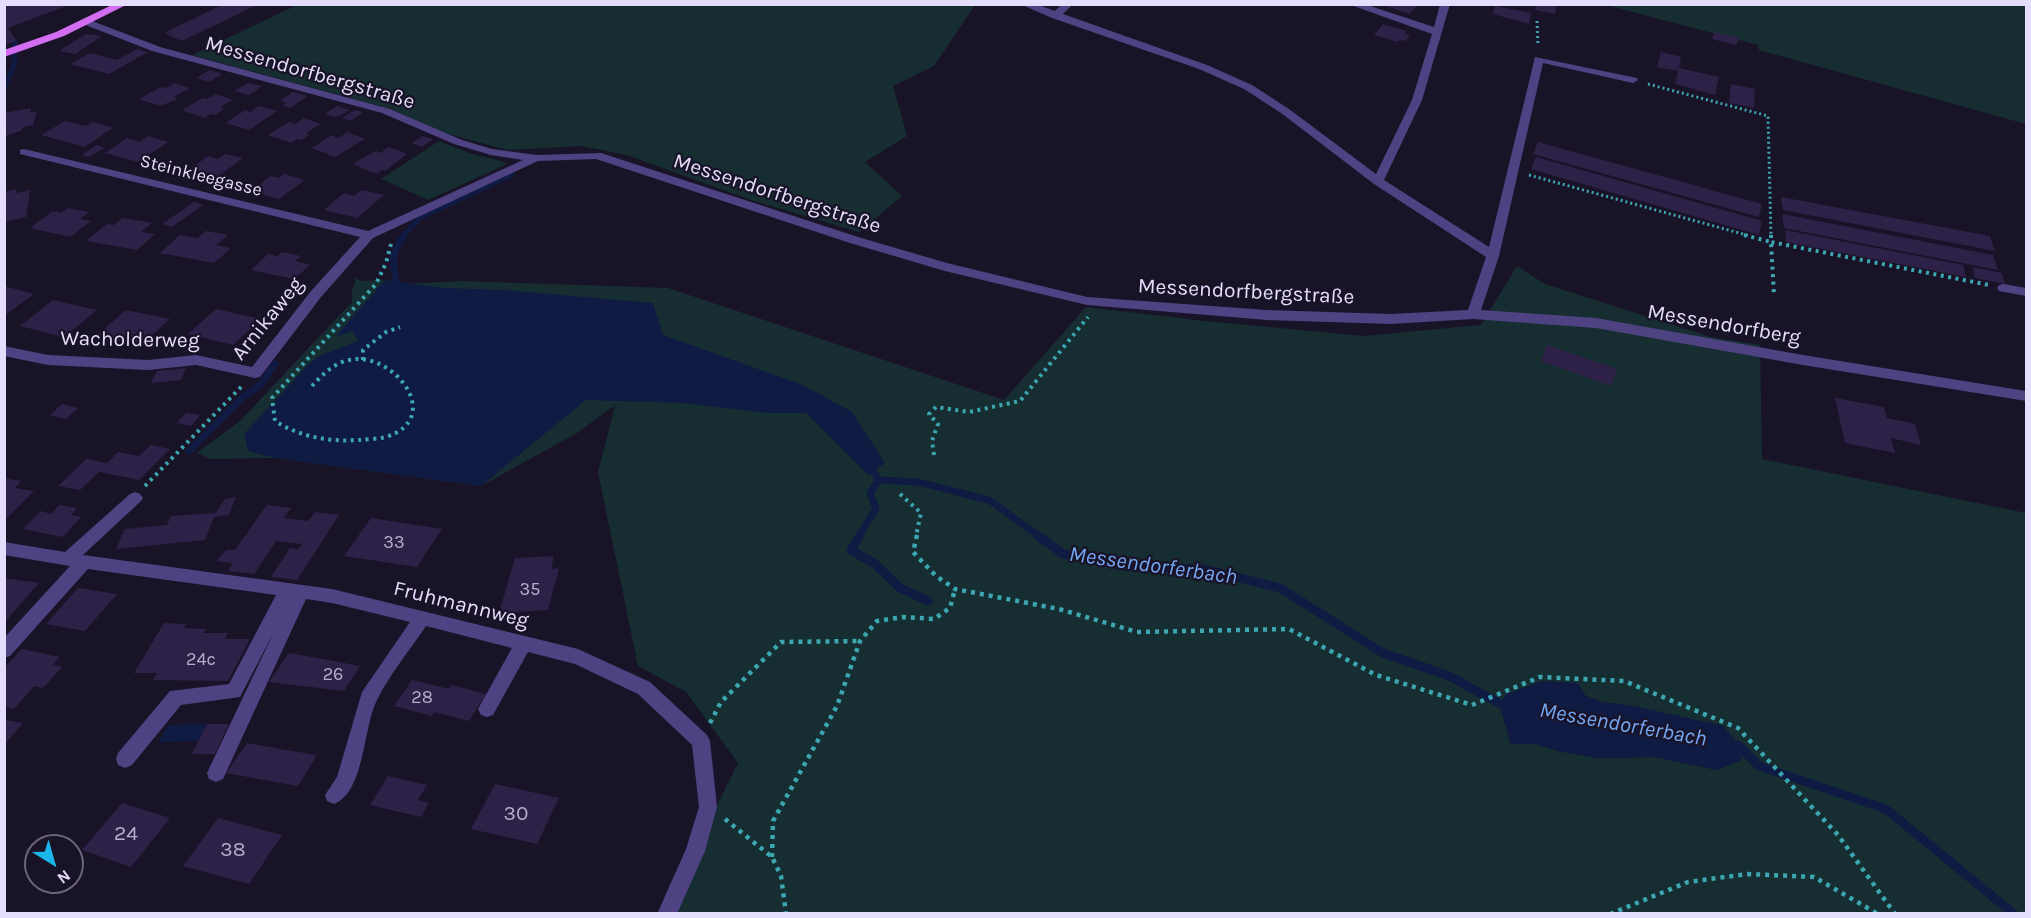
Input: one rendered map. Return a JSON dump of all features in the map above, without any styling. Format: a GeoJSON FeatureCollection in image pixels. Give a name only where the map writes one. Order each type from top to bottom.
{"type":"FeatureCollection","features":[{"type":"Feature","properties":{"kind":"main road"},"geometry":{"type":"LineString","coordinates":[[7,53],[87,22],[123,4]]}},
{"type":"Feature","properties":{"kind":"street"},"geometry":{"type":"LineString","coordinates":[[1025,4],[1203,67],[1248,87],[1285,111],[1378,181],[1493,256]]}},
{"type":"Feature","properties":{"kind":"street"},"geometry":{"type":"LineString","coordinates":[[1056,16],[1068,4]]}},
{"type":"Feature","properties":{"kind":"street"},"geometry":{"type":"LineString","coordinates":[[1353,4],[1438,32]]}},
{"type":"Feature","properties":{"kind":"street"},"geometry":{"type":"LineString","coordinates":[[1378,181],[1417,100],[1445,4]]}},
{"type":"Feature","properties":{"kind":"street","name":"Messendorfbergstraße"},"geometry":{"type":"LineString","coordinates":[[87,22],[156,49],[386,111],[458,142],[490,152],[537,158],[597,155],[744,205],[945,267],[1087,302],[1267,315],[1380,319],[1473,314]]}},
{"type":"Feature","properties":{"kind":"street"},"geometry":{"type":"LineString","coordinates":[[1473,314],[1493,256],[1539,59],[1633,80]]}},
{"type":"Feature","properties":{"kind":"street","name":"Steinkleegasse"},"geometry":{"type":"LineString","coordinates":[[24,152],[369,236]]}},
{"type":"Feature","properties":{"kind":"street","name":"Arnikaweg"},"geometry":{"type":"LineString","coordinates":[[255,373],[316,294],[369,236],[537,158]]}},
{"type":"Feature","properties":{"kind":"street"},"geometry":{"type":"LineString","coordinates":[[2004,288],[2026,292]]}},
{"type":"Feature","properties":{"kind":"street","name":"Messendorfberg"},"geometry":{"type":"LineString","coordinates":[[1473,314],[1596,323],[1803,360],[2026,396]]}},
{"type":"Feature","properties":{"kind":"street","name":"Wacholderweg"},"geometry":{"type":"LineString","coordinates":[[4,351],[48,360],[148,365],[196,360],[255,373]]}},
{"type":"Feature","properties":{"kind":"street"},"geometry":{"type":"LineString","coordinates":[[4,651],[76,560],[135,498]]}},
{"type":"Feature","properties":{"kind":"street","name":"Fruhmannweg"},"geometry":{"type":"LineString","coordinates":[[4,548],[332,596],[578,657],[644,687],[701,741]]}},
{"type":"Feature","properties":{"kind":"street"},"geometry":{"type":"LineString","coordinates":[[125,759],[176,697],[234,691],[294,591]]}},
{"type":"Feature","properties":{"kind":"street"},"geometry":{"type":"LineString","coordinates":[[216,773],[294,591]]}},
{"type":"Feature","properties":{"kind":"street"},"geometry":{"type":"LineString","coordinates":[[334,795],[345,781],[368,698],[422,618]]}},
{"type":"Feature","properties":{"kind":"street"},"geometry":{"type":"LineString","coordinates":[[487,709],[524,644]]}},
{"type":"Feature","properties":{"kind":"street"},"geometry":{"type":"LineString","coordinates":[[667,914],[695,851],[708,807],[701,741]]}},
{"type":"Feature","properties":{"kind":"path"},"geometry":{"type":"LineString","coordinates":[[1536,21],[1539,59]]}},
{"type":"Feature","properties":{"kind":"path"},"geometry":{"type":"LineString","coordinates":[[1633,80],[1768,116],[1774,295]]}},
{"type":"Feature","properties":{"kind":"path"},"geometry":{"type":"LineString","coordinates":[[1510,179],[1532,174],[1771,242],[2004,288]]}},
{"type":"Feature","properties":{"kind":"path"},"geometry":{"type":"LineString","coordinates":[[312,386],[334,366],[351,359],[381,364],[407,385],[415,402],[415,412],[408,426],[392,437],[368,440],[324,439],[290,432],[275,421],[272,398],[376,284],[386,263],[390,245],[407,218]]}},
{"type":"Feature","properties":{"kind":"path"},"geometry":{"type":"LineString","coordinates":[[934,455],[932,441],[938,424],[929,414],[936,407],[969,412],[1020,401],[1100,302]]}},
{"type":"Feature","properties":{"kind":"path"},"geometry":{"type":"LineString","coordinates":[[363,360],[363,350],[386,332],[400,327]]}},
{"type":"Feature","properties":{"kind":"path","name":"Arnikaweg"},"geometry":{"type":"LineString","coordinates":[[135,498],[255,373]]}},
{"type":"Feature","properties":{"kind":"path"},"geometry":{"type":"LineString","coordinates":[[900,494],[921,513],[914,552],[936,576],[955,589],[1059,609],[1137,632],[1289,629],[1376,675],[1472,705],[1540,677],[1624,681],[1738,728],[1838,835],[1895,914]]}},
{"type":"Feature","properties":{"kind":"path"},"geometry":{"type":"LineString","coordinates":[[786,914],[781,876],[772,856],[772,821],[837,706],[860,641],[877,621],[903,617],[934,619],[950,608],[955,589]]}},
{"type":"Feature","properties":{"kind":"path"},"geometry":{"type":"LineString","coordinates":[[701,741],[721,702],[781,642],[860,641]]}},
{"type":"Feature","properties":{"kind":"path"},"geometry":{"type":"LineString","coordinates":[[708,807],[736,826],[772,856]]}},
{"type":"Feature","properties":{"kind":"path"},"geometry":{"type":"LineString","coordinates":[[1610,914],[1688,882],[1747,874],[1814,877],[1878,914]]}},
{"type":"Feature","properties":{"kind":"green space"},"geometry":{"type":"Polygon","coordinates":[[[297,5],[975,5],[934,66],[893,86],[907,136],[865,162],[902,196],[859,232],[751,200],[627,155],[581,146],[507,150],[445,133],[391,109],[192,55],[297,5]]]}},
{"type":"Feature","properties":{"kind":"green space"},"geometry":{"type":"Polygon","coordinates":[[[1606,5],[2026,5],[2026,124],[1759,50],[1758,45],[1606,5]]]}},
{"type":"Feature","properties":{"kind":"green space"},"geometry":{"type":"Polygon","coordinates":[[[439,141],[507,164],[428,200],[381,179],[439,141]]]}},
{"type":"Feature","properties":{"kind":"green space"},"geometry":{"type":"Polygon","coordinates":[[[1517,266],[1545,284],[1711,337],[1760,345],[1762,459],[2026,513],[2026,913],[663,913],[738,763],[686,692],[638,666],[598,472],[615,405],[577,433],[481,486],[275,458],[211,459],[197,453],[240,421],[352,302],[352,291],[356,278],[362,281],[392,280],[404,284],[462,281],[668,288],[1004,400],[1086,307],[1363,336],[1481,325],[1517,266]],[[1586,696],[1499,703],[1511,744],[1535,744],[1597,758],[1654,757],[1717,770],[1639,707],[1603,702],[1586,696]]]}},
{"type":"Feature","properties":{"kind":"water"},"geometry":{"type":"Polygon","coordinates":[[[385,280],[443,288],[504,290],[653,303],[663,335],[803,385],[852,412],[885,463],[868,475],[806,413],[768,413],[683,403],[586,400],[481,486],[275,458],[248,451],[244,434],[307,366],[317,357],[358,341],[353,331],[335,337],[385,280]]]}},
{"type":"Feature","properties":{"kind":"water"},"geometry":{"type":"Polygon","coordinates":[[[1541,681],[1578,683],[1586,696],[1603,702],[1639,707],[1724,726],[1738,745],[1742,760],[1717,770],[1654,757],[1597,758],[1535,744],[1511,744],[1499,703],[1507,694],[1541,681]]]}},
{"type":"Feature","properties":{"kind":"water"},"geometry":{"type":"Polygon","coordinates":[[[207,724],[198,741],[159,742],[168,725],[207,724]]]}},
{"type":"Feature","properties":{"kind":"building"},"geometry":{"type":"Polygon","coordinates":[[[4,4],[69,5],[8,28],[17,41],[4,45],[4,4]]]}},
{"type":"Feature","properties":{"kind":"building"},"geometry":{"type":"Polygon","coordinates":[[[224,4],[259,4],[182,41],[164,33],[224,4]]]}},
{"type":"Feature","properties":{"kind":"building"},"geometry":{"type":"Polygon","coordinates":[[[1380,4],[1419,4],[1409,14],[1380,4]]]}},
{"type":"Feature","properties":{"kind":"building"},"geometry":{"type":"Polygon","coordinates":[[[1537,4],[1556,4],[1555,14],[1535,10],[1537,4]]]}},
{"type":"Feature","properties":{"kind":"building"},"geometry":{"type":"Polygon","coordinates":[[[1495,6],[1531,13],[1529,24],[1493,14],[1495,6]]]}},
{"type":"Feature","properties":{"kind":"building"},"geometry":{"type":"Polygon","coordinates":[[[1383,24],[1407,31],[1405,34],[1410,36],[1405,41],[1398,42],[1374,35],[1383,24]]]}},
{"type":"Feature","properties":{"kind":"building"},"geometry":{"type":"Polygon","coordinates":[[[1715,32],[1739,38],[1736,45],[1712,39],[1715,32]]]}},
{"type":"Feature","properties":{"kind":"building"},"geometry":{"type":"Polygon","coordinates":[[[86,34],[102,36],[75,54],[59,51],[86,34]]]}},
{"type":"Feature","properties":{"kind":"building"},"geometry":{"type":"Polygon","coordinates":[[[137,49],[148,52],[109,74],[70,64],[90,53],[117,60],[137,49]]]}},
{"type":"Feature","properties":{"kind":"building"},"geometry":{"type":"Polygon","coordinates":[[[1661,52],[1681,57],[1679,68],[1719,77],[1715,95],[1675,84],[1678,71],[1657,67],[1661,52]]]}},
{"type":"Feature","properties":{"kind":"building"},"geometry":{"type":"Polygon","coordinates":[[[210,70],[222,74],[209,82],[196,78],[210,70]]]}},
{"type":"Feature","properties":{"kind":"building"},"geometry":{"type":"Polygon","coordinates":[[[174,83],[190,88],[174,97],[178,99],[160,106],[139,99],[161,87],[166,88],[174,83]]]}},
{"type":"Feature","properties":{"kind":"building"},"geometry":{"type":"Polygon","coordinates":[[[248,83],[262,86],[249,95],[234,91],[248,83]]]}},
{"type":"Feature","properties":{"kind":"building"},"geometry":{"type":"Polygon","coordinates":[[[1731,84],[1755,89],[1754,108],[1729,103],[1731,84]]]}},
{"type":"Feature","properties":{"kind":"building"},"geometry":{"type":"Polygon","coordinates":[[[293,92],[308,96],[290,108],[283,105],[287,103],[280,101],[293,92]]]}},
{"type":"Feature","properties":{"kind":"building"},"geometry":{"type":"Polygon","coordinates":[[[216,94],[233,100],[220,107],[224,109],[215,115],[211,114],[204,118],[182,110],[203,98],[207,99],[216,94]]]}},
{"type":"Feature","properties":{"kind":"building"},"geometry":{"type":"Polygon","coordinates":[[[259,106],[277,111],[249,130],[226,123],[245,110],[250,112],[259,106]]]}},
{"type":"Feature","properties":{"kind":"building"},"geometry":{"type":"Polygon","coordinates":[[[337,106],[350,110],[337,117],[325,114],[337,106]]]}},
{"type":"Feature","properties":{"kind":"building"},"geometry":{"type":"Polygon","coordinates":[[[31,108],[30,113],[37,111],[33,125],[5,136],[5,113],[31,108]]]}},
{"type":"Feature","properties":{"kind":"building"},"geometry":{"type":"Polygon","coordinates":[[[355,110],[363,112],[350,121],[342,118],[355,110]]]}},
{"type":"Feature","properties":{"kind":"building"},"geometry":{"type":"Polygon","coordinates":[[[304,118],[321,124],[306,133],[309,135],[301,140],[297,139],[291,143],[268,135],[289,122],[295,124],[304,118]]]}},
{"type":"Feature","properties":{"kind":"building"},"geometry":{"type":"Polygon","coordinates":[[[65,121],[86,126],[93,122],[113,128],[84,147],[41,135],[65,121]]]}},
{"type":"Feature","properties":{"kind":"building"},"geometry":{"type":"Polygon","coordinates":[[[348,132],[365,139],[335,157],[312,148],[332,135],[338,138],[348,132]]]}},
{"type":"Feature","properties":{"kind":"building"},"geometry":{"type":"Polygon","coordinates":[[[148,136],[168,142],[138,162],[105,153],[127,138],[140,142],[148,136]]]}},
{"type":"Feature","properties":{"kind":"building"},"geometry":{"type":"Polygon","coordinates":[[[422,136],[433,139],[422,147],[412,143],[422,136]]]}},
{"type":"Feature","properties":{"kind":"building"},"geometry":{"type":"Polygon","coordinates":[[[1538,142],[1762,204],[1759,217],[1533,154],[1538,142]]]}},
{"type":"Feature","properties":{"kind":"building"},"geometry":{"type":"Polygon","coordinates":[[[97,145],[105,148],[89,157],[82,155],[97,145]]]}},
{"type":"Feature","properties":{"kind":"building"},"geometry":{"type":"Polygon","coordinates":[[[389,147],[407,154],[385,171],[382,170],[376,174],[353,164],[375,151],[380,153],[389,147]]]}},
{"type":"Feature","properties":{"kind":"building"},"geometry":{"type":"Polygon","coordinates":[[[225,154],[243,158],[212,181],[183,174],[208,156],[218,159],[225,154]]]}},
{"type":"Feature","properties":{"kind":"building"},"geometry":{"type":"Polygon","coordinates":[[[1536,157],[1762,221],[1759,235],[1531,169],[1536,157]]]}},
{"type":"Feature","properties":{"kind":"building"},"geometry":{"type":"Polygon","coordinates":[[[284,174],[305,180],[279,199],[250,191],[271,176],[278,178],[284,174]]]}},
{"type":"Feature","properties":{"kind":"building"},"geometry":{"type":"Polygon","coordinates":[[[16,189],[16,193],[30,190],[26,217],[4,222],[4,192],[16,189]]]}},
{"type":"Feature","properties":{"kind":"building"},"geometry":{"type":"Polygon","coordinates":[[[362,190],[384,195],[357,218],[324,210],[344,193],[354,196],[362,190]]]}},
{"type":"Feature","properties":{"kind":"building"},"geometry":{"type":"Polygon","coordinates":[[[1781,197],[1990,236],[1995,251],[1783,210],[1781,197]]]}},
{"type":"Feature","properties":{"kind":"building"},"geometry":{"type":"Polygon","coordinates":[[[194,202],[203,205],[172,227],[162,224],[194,202]]]}},
{"type":"Feature","properties":{"kind":"building"},"geometry":{"type":"Polygon","coordinates":[[[68,208],[89,212],[80,219],[91,221],[70,237],[30,228],[53,211],[61,213],[68,208]]]}},
{"type":"Feature","properties":{"kind":"building"},"geometry":{"type":"Polygon","coordinates":[[[1782,214],[1993,255],[1998,270],[1784,228],[1782,214]]]}},
{"type":"Feature","properties":{"kind":"building"},"geometry":{"type":"Polygon","coordinates":[[[123,218],[152,223],[141,232],[155,234],[137,250],[86,241],[107,224],[114,225],[123,218]]]}},
{"type":"Feature","properties":{"kind":"building"},"geometry":{"type":"Polygon","coordinates":[[[1785,230],[1963,265],[1966,277],[1786,242],[1785,230]]]}},
{"type":"Feature","properties":{"kind":"building"},"geometry":{"type":"Polygon","coordinates":[[[206,231],[228,235],[216,245],[231,248],[214,263],[160,253],[180,235],[197,238],[206,231]]]}},
{"type":"Feature","properties":{"kind":"building"},"geometry":{"type":"Polygon","coordinates":[[[282,252],[301,256],[295,261],[310,265],[294,279],[251,270],[268,254],[277,256],[282,252]]]}},
{"type":"Feature","properties":{"kind":"building"},"geometry":{"type":"Polygon","coordinates":[[[1973,267],[2002,273],[2005,284],[1975,278],[1973,267]]]}},
{"type":"Feature","properties":{"kind":"building"},"geometry":{"type":"Polygon","coordinates":[[[4,286],[34,294],[4,316],[4,286]]]}},
{"type":"Feature","properties":{"kind":"building"},"geometry":{"type":"Polygon","coordinates":[[[53,300],[97,310],[64,337],[20,326],[53,300]]]}},
{"type":"Feature","properties":{"kind":"building"},"geometry":{"type":"Polygon","coordinates":[[[216,309],[261,319],[233,345],[188,334],[216,309]]]}},
{"type":"Feature","properties":{"kind":"building"},"geometry":{"type":"Polygon","coordinates":[[[126,310],[170,319],[140,346],[96,336],[126,310]]]}},
{"type":"Feature","properties":{"kind":"building"},"geometry":{"type":"Polygon","coordinates":[[[1547,345],[1617,369],[1611,386],[1541,361],[1547,345]]]}},
{"type":"Feature","properties":{"kind":"building"},"geometry":{"type":"Polygon","coordinates":[[[186,368],[181,380],[151,383],[157,371],[186,368]]]}},
{"type":"Feature","properties":{"kind":"building"},"geometry":{"type":"Polygon","coordinates":[[[1835,398],[1884,407],[1887,418],[1915,424],[1921,445],[1891,438],[1895,453],[1845,443],[1835,398]]]}},
{"type":"Feature","properties":{"kind":"building"},"geometry":{"type":"Polygon","coordinates":[[[62,404],[78,408],[66,419],[50,415],[62,404]]]}},
{"type":"Feature","properties":{"kind":"building"},"geometry":{"type":"Polygon","coordinates":[[[186,413],[200,415],[191,426],[176,423],[186,413]]]}},
{"type":"Feature","properties":{"kind":"building"},"geometry":{"type":"Polygon","coordinates":[[[151,445],[170,449],[139,480],[99,472],[80,490],[58,486],[86,459],[107,463],[118,452],[139,456],[151,445]]]}},
{"type":"Feature","properties":{"kind":"building"},"geometry":{"type":"Polygon","coordinates":[[[4,478],[21,481],[15,488],[34,491],[4,521],[4,478]]]}},
{"type":"Feature","properties":{"kind":"building"},"geometry":{"type":"Polygon","coordinates":[[[236,497],[229,515],[214,517],[205,540],[116,549],[125,529],[167,525],[171,516],[216,513],[225,499],[236,497]]]}},
{"type":"Feature","properties":{"kind":"building"},"geometry":{"type":"Polygon","coordinates":[[[59,505],[77,508],[71,515],[81,517],[63,537],[23,529],[41,511],[51,514],[59,505]]]}},
{"type":"Feature","properties":{"kind":"building"},"geometry":{"type":"Polygon","coordinates":[[[267,505],[291,508],[284,518],[308,521],[315,512],[339,515],[297,580],[271,577],[290,548],[298,549],[302,544],[276,541],[254,574],[228,571],[233,563],[216,561],[226,550],[235,550],[267,505]]]}},
{"type":"Feature","properties":{"kind":"building"},"geometry":{"type":"Polygon","coordinates":[[[371,518],[442,529],[417,567],[344,556],[371,518]]]}},
{"type":"Feature","properties":{"kind":"building"},"geometry":{"type":"Polygon","coordinates":[[[554,556],[551,569],[559,568],[548,610],[499,613],[515,558],[554,556]]]}},
{"type":"Feature","properties":{"kind":"building"},"geometry":{"type":"Polygon","coordinates":[[[4,578],[39,583],[4,623],[4,578]]]}},
{"type":"Feature","properties":{"kind":"building"},"geometry":{"type":"Polygon","coordinates":[[[78,588],[117,594],[85,631],[46,624],[78,588]]]}},
{"type":"Feature","properties":{"kind":"building"},"geometry":{"type":"Polygon","coordinates":[[[164,623],[186,624],[183,628],[206,629],[203,633],[228,633],[225,639],[250,639],[228,681],[153,680],[157,673],[134,673],[164,623]]]}},
{"type":"Feature","properties":{"kind":"building"},"geometry":{"type":"Polygon","coordinates":[[[22,649],[60,657],[53,665],[62,667],[43,688],[34,686],[14,709],[4,706],[4,668],[22,649]]]}},
{"type":"Feature","properties":{"kind":"building"},"geometry":{"type":"Polygon","coordinates":[[[289,653],[360,666],[344,691],[269,682],[289,653]]]}},
{"type":"Feature","properties":{"kind":"building"},"geometry":{"type":"Polygon","coordinates":[[[412,680],[449,689],[452,685],[486,694],[469,721],[434,712],[432,716],[394,706],[412,680]]]}},
{"type":"Feature","properties":{"kind":"building"},"geometry":{"type":"Polygon","coordinates":[[[4,720],[23,723],[4,745],[4,720]]]}},
{"type":"Feature","properties":{"kind":"building"},"geometry":{"type":"Polygon","coordinates":[[[207,724],[229,724],[215,754],[192,754],[207,724]]]}},
{"type":"Feature","properties":{"kind":"building"},"geometry":{"type":"Polygon","coordinates":[[[247,743],[317,755],[298,786],[226,773],[247,743]]]}},
{"type":"Feature","properties":{"kind":"building"},"geometry":{"type":"Polygon","coordinates":[[[388,776],[427,785],[418,800],[429,803],[421,817],[370,805],[388,776]]]}},
{"type":"Feature","properties":{"kind":"building"},"geometry":{"type":"Polygon","coordinates":[[[495,784],[559,798],[537,844],[471,829],[495,784]]]}},
{"type":"Feature","properties":{"kind":"building"},"geometry":{"type":"Polygon","coordinates":[[[122,803],[170,818],[131,867],[84,851],[84,848],[122,803]]]}},
{"type":"Feature","properties":{"kind":"building"},"geometry":{"type":"Polygon","coordinates":[[[218,818],[282,835],[249,884],[183,866],[218,818]]]}},
{"type":"Feature","properties":{"kind":"waterway","name":"Messendorferbach"},"geometry":{"type":"LineString","coordinates":[[4,88],[14,66],[15,42]]}},
{"type":"Feature","properties":{"kind":"waterway"},"geometry":{"type":"LineString","coordinates":[[403,236],[421,217],[512,175]]}},
{"type":"Feature","properties":{"kind":"waterway"},"geometry":{"type":"LineString","coordinates":[[397,291],[393,263],[395,251],[404,235]]}},
{"type":"Feature","properties":{"kind":"waterway"},"geometry":{"type":"LineString","coordinates":[[189,451],[242,398],[259,386],[275,364]]}},
{"type":"Feature","properties":{"kind":"waterway","name":"Messendorferbach"},"geometry":{"type":"LineString","coordinates":[[869,464],[879,480]]}},
{"type":"Feature","properties":{"kind":"waterway"},"geometry":{"type":"LineString","coordinates":[[859,536],[876,508],[870,493],[879,480]]}},
{"type":"Feature","properties":{"kind":"waterway","name":"Messendorferbach"},"geometry":{"type":"LineString","coordinates":[[879,480],[918,482],[989,500],[1039,536]]}},
{"type":"Feature","properties":{"kind":"waterway"},"geometry":{"type":"LineString","coordinates":[[860,535],[851,550],[875,564],[900,588],[928,601]]}},
{"type":"Feature","properties":{"kind":"waterway","name":"Messendorferbach"},"geometry":{"type":"LineString","coordinates":[[1037,535],[1063,554],[1131,567],[1204,569],[1280,588],[1383,653],[1449,676],[1499,703],[1508,705]]}},
{"type":"Feature","properties":{"kind":"waterway","name":"Messendorferbach"},"geometry":{"type":"LineString","coordinates":[[1730,744],[1738,745],[1759,766],[1886,809],[2014,914]]}}]}
